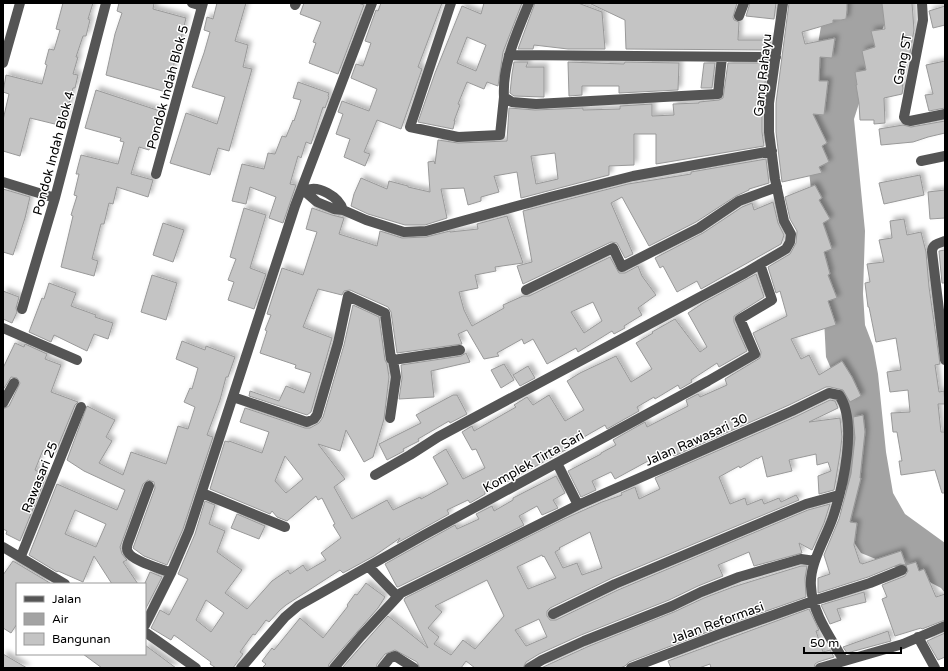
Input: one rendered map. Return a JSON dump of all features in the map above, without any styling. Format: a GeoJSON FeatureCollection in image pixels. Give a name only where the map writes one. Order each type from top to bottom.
{"type":"FeatureCollection","features":[{"type":"Feature","properties":{"kind":"street"},"geometry":{"type":"LineString","coordinates":[[3,63],[20,3]]}},
{"type":"Feature","properties":{"kind":"street","name":"Pondok Indah Blok 4"},"geometry":{"type":"LineString","coordinates":[[22,309],[55,198],[106,3]]}},
{"type":"Feature","properties":{"kind":"street"},"geometry":{"type":"LineString","coordinates":[[192,3],[203,4]]}},
{"type":"Feature","properties":{"kind":"street"},"geometry":{"type":"LineString","coordinates":[[146,623],[171,573],[189,532],[233,397],[304,190],[372,3]]}},
{"type":"Feature","properties":{"kind":"street"},"geometry":{"type":"LineString","coordinates":[[452,3],[410,126],[458,137],[500,135],[506,66],[529,3]]}},
{"type":"Feature","properties":{"kind":"street"},"geometry":{"type":"LineString","coordinates":[[739,16],[744,3]]}},
{"type":"Feature","properties":{"kind":"street","name":"Gang Rahayu"},"geometry":{"type":"LineString","coordinates":[[760,264],[786,248],[790,242],[791,234],[784,221],[776,187],[769,132],[769,103],[783,3]]}},
{"type":"Feature","properties":{"kind":"street","name":"Gang ST"},"geometry":{"type":"LineString","coordinates":[[922,3],[923,20],[904,117],[906,120],[910,121],[945,114]]}},
{"type":"Feature","properties":{"kind":"street","name":"Pondok Indah Blok 5"},"geometry":{"type":"LineString","coordinates":[[156,174],[203,4]]}},
{"type":"Feature","properties":{"kind":"street"},"geometry":{"type":"LineString","coordinates":[[509,55],[776,57]]}},
{"type":"Feature","properties":{"kind":"street"},"geometry":{"type":"LineString","coordinates":[[504,97],[512,102],[536,104],[718,94],[722,56]]}},
{"type":"Feature","properties":{"kind":"street"},"geometry":{"type":"LineString","coordinates":[[304,190],[317,202],[334,209],[344,210],[366,220],[404,232],[426,231],[634,176],[772,151]]}},
{"type":"Feature","properties":{"kind":"street"},"geometry":{"type":"LineString","coordinates":[[921,161],[945,156]]}},
{"type":"Feature","properties":{"kind":"street"},"geometry":{"type":"LineString","coordinates":[[3,182],[55,198]]}},
{"type":"Feature","properties":{"kind":"street"},"geometry":{"type":"LineString","coordinates":[[526,290],[614,248],[622,267],[699,228],[739,201],[776,187]]}},
{"type":"Feature","properties":{"kind":"street"},"geometry":{"type":"LineString","coordinates":[[945,241],[937,243],[932,252],[945,360]]}},
{"type":"Feature","properties":{"kind":"street"},"geometry":{"type":"LineString","coordinates":[[375,474],[410,455],[438,437],[760,264]]}},
{"type":"Feature","properties":{"kind":"street","name":"Komplek Tirta Sari"},"geometry":{"type":"LineString","coordinates":[[241,668],[292,610],[755,354],[740,319],[772,300],[760,264]]}},
{"type":"Feature","properties":{"kind":"street"},"geometry":{"type":"LineString","coordinates":[[233,397],[307,422],[314,419],[317,415],[338,343],[348,296],[385,313],[391,359],[394,360],[396,377],[390,418]]}},
{"type":"Feature","properties":{"kind":"street"},"geometry":{"type":"LineString","coordinates":[[3,328],[77,360]]}},
{"type":"Feature","properties":{"kind":"street"},"geometry":{"type":"LineString","coordinates":[[394,360],[460,350]]}},
{"type":"Feature","properties":{"kind":"street"},"geometry":{"type":"LineString","coordinates":[[3,403],[14,383]]}},
{"type":"Feature","properties":{"kind":"street","name":"Jalan Rawasari 30"},"geometry":{"type":"LineString","coordinates":[[334,668],[397,596],[578,505],[792,411],[829,393],[839,395],[842,399],[846,413],[848,429],[847,462],[833,516],[815,561],[810,584],[813,601],[822,620],[848,660],[860,668]]}},
{"type":"Feature","properties":{"kind":"street","name":"Rawasari 25"},"geometry":{"type":"LineString","coordinates":[[21,556],[81,407]]}},
{"type":"Feature","properties":{"kind":"street"},"geometry":{"type":"LineString","coordinates":[[557,463],[578,505]]}},
{"type":"Feature","properties":{"kind":"street"},"geometry":{"type":"LineString","coordinates":[[149,486],[127,549],[130,555],[136,559],[171,573]]}},
{"type":"Feature","properties":{"kind":"street"},"geometry":{"type":"LineString","coordinates":[[202,493],[285,527]]}},
{"type":"Feature","properties":{"kind":"street"},"geometry":{"type":"LineString","coordinates":[[553,614],[616,584],[806,504],[839,495]]}},
{"type":"Feature","properties":{"kind":"street"},"geometry":{"type":"LineString","coordinates":[[3,547],[21,556],[63,583]]}},
{"type":"Feature","properties":{"kind":"street"},"geometry":{"type":"LineString","coordinates":[[529,668],[542,660],[584,641],[672,606],[701,592],[739,577],[791,561],[801,559],[815,561]]}},
{"type":"Feature","properties":{"kind":"street"},"geometry":{"type":"LineString","coordinates":[[369,567],[397,596]]}},
{"type":"Feature","properties":{"kind":"street","name":"Jalan Reformasi"},"geometry":{"type":"LineString","coordinates":[[631,668],[813,601],[870,584],[902,570]]}},
{"type":"Feature","properties":{"kind":"street"},"geometry":{"type":"LineString","coordinates":[[820,668],[902,644],[945,626]]}},
{"type":"Feature","properties":{"kind":"street"},"geometry":{"type":"LineString","coordinates":[[146,633],[193,667]]}},
{"type":"Feature","properties":{"kind":"street"},"geometry":{"type":"LineString","coordinates":[[918,637],[935,668]]}},
{"type":"Feature","properties":{"kind":"street"},"geometry":{"type":"LineString","coordinates":[[382,668],[390,658],[395,656],[414,668]]}},
{"type":"Feature","properties":{"kind":"water"},"geometry":{"type":"Polygon","coordinates":[[[825,3],[882,3],[885,22],[854,119],[865,231],[863,294],[865,325],[873,346],[878,374],[886,452],[893,493],[905,514],[945,543],[945,593],[941,588],[920,577],[861,553],[842,524],[852,438],[844,399],[826,357],[823,300],[804,125],[825,3]]]}},
{"type":"Feature","properties":{"kind":"building"},"geometry":{"type":"Polygon","coordinates":[[[63,3],[93,3],[88,19],[90,20],[86,36],[83,36],[76,57],[78,57],[73,74],[78,75],[63,126],[30,118],[20,156],[3,151],[3,120],[9,94],[3,92],[6,75],[42,84],[49,49],[54,50],[60,30],[56,29],[63,3]]]}},
{"type":"Feature","properties":{"kind":"building"},"geometry":{"type":"Polygon","coordinates":[[[119,3],[154,3],[153,9],[186,18],[166,92],[106,75],[115,34],[122,13],[117,11],[119,3]]]}},
{"type":"Feature","properties":{"kind":"building"},"geometry":{"type":"Polygon","coordinates":[[[217,3],[246,3],[235,41],[248,45],[243,67],[252,69],[229,151],[218,148],[210,175],[170,163],[186,113],[217,124],[225,97],[192,87],[210,32],[204,30],[207,17],[213,19],[217,3]]]}},
{"type":"Feature","properties":{"kind":"building"},"geometry":{"type":"Polygon","coordinates":[[[304,3],[358,3],[364,5],[338,74],[309,63],[316,43],[313,42],[321,22],[300,14],[304,3]]]}},
{"type":"Feature","properties":{"kind":"building"},"geometry":{"type":"Polygon","coordinates":[[[381,3],[442,3],[418,67],[422,69],[401,129],[377,120],[364,152],[370,154],[365,166],[344,157],[350,139],[336,134],[343,114],[338,112],[342,101],[369,111],[377,89],[351,78],[356,64],[363,66],[371,43],[365,41],[376,10],[378,11],[381,3]]]}},
{"type":"Feature","properties":{"kind":"building"},"geometry":{"type":"Polygon","coordinates":[[[484,3],[522,3],[503,52],[498,86],[487,82],[484,89],[467,82],[458,104],[460,105],[454,121],[453,129],[418,122],[435,73],[462,6],[481,14],[484,3]],[[467,37],[457,63],[476,71],[486,45],[467,37]]]}},
{"type":"Feature","properties":{"kind":"building"},"geometry":{"type":"Polygon","coordinates":[[[535,3],[578,3],[602,12],[605,49],[568,49],[534,45],[533,49],[518,49],[535,3]]]}},
{"type":"Feature","properties":{"kind":"building"},"geometry":{"type":"Polygon","coordinates":[[[589,3],[737,3],[733,17],[734,20],[739,22],[738,40],[771,40],[770,50],[626,49],[625,20],[589,3]]]}},
{"type":"Feature","properties":{"kind":"building"},"geometry":{"type":"Polygon","coordinates":[[[750,3],[776,3],[774,19],[746,16],[750,3]]]}},
{"type":"Feature","properties":{"kind":"building"},"geometry":{"type":"Polygon","coordinates":[[[789,3],[847,3],[847,10],[846,19],[833,20],[833,23],[802,32],[805,44],[835,38],[832,58],[820,57],[819,81],[828,81],[824,115],[813,114],[827,143],[822,146],[829,162],[819,167],[822,173],[782,182],[776,132],[776,103],[789,3]]]}},
{"type":"Feature","properties":{"kind":"building"},"geometry":{"type":"Polygon","coordinates":[[[882,3],[912,3],[914,30],[909,59],[902,58],[905,73],[900,74],[903,88],[902,94],[884,98],[885,123],[874,124],[874,120],[860,120],[855,72],[866,70],[862,51],[875,47],[871,31],[885,29],[882,3]]]}},
{"type":"Feature","properties":{"kind":"building"},"geometry":{"type":"Polygon","coordinates":[[[945,6],[945,25],[933,28],[929,11],[945,6]]]}},
{"type":"Feature","properties":{"kind":"building"},"geometry":{"type":"Polygon","coordinates":[[[945,61],[945,108],[929,111],[925,95],[933,94],[926,65],[945,61]]]}},
{"type":"Feature","properties":{"kind":"building"},"geometry":{"type":"Polygon","coordinates":[[[514,62],[528,62],[526,67],[544,67],[544,97],[514,96],[510,93],[514,62]]]}},
{"type":"Feature","properties":{"kind":"building"},"geometry":{"type":"Polygon","coordinates":[[[568,62],[624,64],[625,62],[679,63],[678,90],[619,93],[619,86],[582,86],[582,95],[569,96],[568,62]]]}},
{"type":"Feature","properties":{"kind":"building"},"geometry":{"type":"Polygon","coordinates":[[[704,63],[715,63],[712,88],[701,88],[704,63]]]}},
{"type":"Feature","properties":{"kind":"building"},"geometry":{"type":"Polygon","coordinates":[[[728,63],[768,63],[762,103],[762,132],[764,146],[656,164],[656,134],[634,134],[634,165],[609,166],[609,175],[521,198],[517,172],[494,176],[499,192],[481,197],[481,201],[468,205],[464,188],[441,189],[447,218],[425,225],[405,225],[368,214],[351,206],[354,194],[361,178],[387,189],[389,181],[430,192],[428,162],[434,161],[435,164],[438,140],[458,143],[507,141],[509,108],[535,110],[583,108],[583,110],[620,109],[620,106],[652,104],[652,116],[674,115],[673,104],[699,103],[723,98],[728,63]],[[555,153],[531,156],[536,184],[558,179],[555,153]]]}},
{"type":"Feature","properties":{"kind":"building"},"geometry":{"type":"Polygon","coordinates":[[[298,82],[329,93],[329,97],[325,108],[323,107],[311,144],[306,142],[301,158],[298,156],[290,184],[296,185],[283,223],[269,218],[276,197],[250,187],[246,204],[232,201],[242,164],[264,169],[268,153],[275,154],[282,136],[286,137],[293,120],[294,121],[301,100],[293,98],[298,82]]]}},
{"type":"Feature","properties":{"kind":"building"},"geometry":{"type":"Polygon","coordinates":[[[96,90],[160,111],[152,133],[154,134],[149,150],[139,147],[131,174],[153,180],[148,197],[117,187],[113,204],[109,203],[104,224],[101,224],[92,259],[98,261],[94,276],[61,267],[73,216],[71,215],[77,196],[74,195],[79,174],[76,174],[81,155],[118,164],[124,142],[120,141],[121,138],[85,128],[96,90]]]}},
{"type":"Feature","properties":{"kind":"building"},"geometry":{"type":"Polygon","coordinates":[[[945,121],[945,133],[913,142],[881,145],[879,129],[903,125],[911,127],[945,121]]]}},
{"type":"Feature","properties":{"kind":"building"},"geometry":{"type":"Polygon","coordinates":[[[766,159],[769,183],[749,189],[696,222],[649,246],[622,197],[611,203],[633,254],[625,258],[617,243],[611,242],[523,284],[517,266],[532,262],[523,211],[628,184],[691,174],[691,172],[766,159]]]}},
{"type":"Feature","properties":{"kind":"building"},"geometry":{"type":"Polygon","coordinates":[[[920,175],[924,195],[884,204],[879,183],[920,175]]]}},
{"type":"Feature","properties":{"kind":"building"},"geometry":{"type":"Polygon","coordinates":[[[815,185],[822,198],[819,200],[830,219],[823,223],[832,249],[824,252],[830,274],[828,275],[837,298],[828,301],[836,325],[791,339],[801,359],[809,355],[819,375],[842,361],[861,396],[850,402],[843,390],[826,387],[674,456],[670,449],[615,479],[611,472],[592,481],[596,490],[581,497],[568,471],[616,445],[613,440],[645,422],[647,427],[688,406],[686,400],[698,394],[700,397],[727,385],[725,379],[760,358],[761,352],[753,333],[787,316],[780,291],[776,293],[768,267],[790,254],[796,243],[797,231],[790,219],[785,197],[815,185]]]}},
{"type":"Feature","properties":{"kind":"building"},"geometry":{"type":"Polygon","coordinates":[[[3,189],[30,197],[13,255],[3,252],[3,189]]]}},
{"type":"Feature","properties":{"kind":"building"},"geometry":{"type":"Polygon","coordinates":[[[945,190],[945,218],[930,219],[928,192],[945,190]]]}},
{"type":"Feature","properties":{"kind":"building"},"geometry":{"type":"Polygon","coordinates":[[[773,202],[778,223],[784,235],[781,244],[701,289],[697,281],[677,292],[663,266],[660,268],[655,258],[703,233],[742,207],[752,203],[754,210],[773,202]]]}},
{"type":"Feature","properties":{"kind":"building"},"geometry":{"type":"Polygon","coordinates":[[[244,208],[266,215],[250,268],[266,274],[254,309],[228,300],[234,282],[228,280],[236,259],[230,257],[244,208]]]}},
{"type":"Feature","properties":{"kind":"building"},"geometry":{"type":"Polygon","coordinates":[[[312,208],[344,218],[339,234],[377,246],[380,231],[402,238],[426,237],[450,231],[478,229],[477,224],[507,216],[523,263],[495,267],[496,271],[475,275],[478,288],[459,292],[464,310],[472,326],[504,308],[503,305],[523,296],[529,296],[610,257],[619,273],[625,273],[638,266],[642,276],[656,295],[638,308],[642,315],[624,326],[625,328],[614,334],[612,331],[578,352],[576,348],[547,364],[533,339],[524,344],[522,339],[497,353],[499,356],[484,359],[467,330],[458,334],[462,344],[397,353],[391,312],[388,307],[350,290],[344,291],[342,295],[318,289],[303,327],[332,338],[311,412],[307,415],[249,396],[250,391],[279,401],[286,386],[304,393],[311,373],[295,368],[296,365],[260,353],[267,331],[265,330],[271,315],[267,314],[282,268],[303,275],[317,232],[306,229],[312,208]],[[593,302],[571,312],[584,333],[602,321],[593,302]]]}},
{"type":"Feature","properties":{"kind":"building"},"geometry":{"type":"Polygon","coordinates":[[[904,219],[907,235],[921,232],[926,252],[929,287],[940,364],[935,365],[939,392],[944,391],[945,404],[938,404],[941,432],[945,432],[945,493],[942,493],[935,470],[901,475],[899,461],[902,461],[897,432],[893,432],[891,413],[910,412],[908,390],[890,392],[887,372],[901,370],[896,338],[876,342],[868,307],[865,283],[870,282],[867,264],[884,262],[879,240],[892,238],[890,221],[904,219]]]}},
{"type":"Feature","properties":{"kind":"building"},"geometry":{"type":"Polygon","coordinates":[[[163,223],[184,230],[173,262],[153,255],[163,223]]]}},
{"type":"Feature","properties":{"kind":"building"},"geometry":{"type":"Polygon","coordinates":[[[945,250],[945,283],[942,283],[939,251],[945,250]]]}},
{"type":"Feature","properties":{"kind":"building"},"geometry":{"type":"Polygon","coordinates":[[[756,274],[764,297],[734,316],[734,322],[747,351],[719,367],[717,363],[680,389],[678,385],[655,399],[654,397],[637,407],[639,411],[607,429],[605,425],[568,446],[569,448],[505,483],[503,481],[485,491],[485,494],[470,503],[468,500],[447,510],[449,514],[397,543],[400,538],[374,556],[343,573],[340,570],[286,605],[269,622],[266,620],[255,635],[253,634],[240,652],[243,654],[233,668],[216,668],[210,664],[211,662],[174,635],[171,640],[151,628],[160,610],[169,615],[188,579],[178,574],[195,534],[205,501],[215,505],[209,524],[225,531],[217,552],[242,570],[225,593],[247,609],[272,581],[288,570],[290,574],[303,565],[307,571],[326,560],[321,553],[341,538],[333,525],[335,524],[322,498],[318,500],[316,496],[287,521],[277,517],[272,511],[270,514],[210,489],[225,441],[229,441],[262,453],[269,432],[240,422],[245,408],[305,428],[310,428],[319,423],[323,417],[344,345],[353,305],[379,317],[389,377],[384,419],[373,457],[364,462],[346,430],[340,451],[318,444],[345,479],[334,487],[352,519],[387,500],[393,510],[420,497],[421,499],[448,484],[433,457],[446,449],[463,479],[485,468],[476,449],[472,450],[462,432],[472,426],[474,431],[516,407],[514,405],[527,397],[533,405],[549,395],[565,421],[584,410],[567,381],[580,373],[616,356],[631,382],[652,369],[636,343],[675,319],[700,352],[707,347],[688,313],[703,303],[756,274]],[[285,456],[275,481],[286,493],[303,479],[285,456]],[[206,600],[196,620],[211,632],[224,613],[206,600]]]}},
{"type":"Feature","properties":{"kind":"building"},"geometry":{"type":"Polygon","coordinates":[[[152,275],[177,283],[166,320],[141,312],[152,275]]]}},
{"type":"Feature","properties":{"kind":"building"},"geometry":{"type":"Polygon","coordinates":[[[49,283],[76,293],[71,306],[113,323],[108,339],[94,334],[87,351],[54,335],[51,342],[29,332],[42,298],[44,299],[49,283]]]}},
{"type":"Feature","properties":{"kind":"building"},"geometry":{"type":"Polygon","coordinates":[[[3,291],[19,297],[16,308],[17,312],[12,323],[3,319],[3,291]]]}},
{"type":"Feature","properties":{"kind":"building"},"geometry":{"type":"Polygon","coordinates":[[[182,341],[205,350],[206,346],[235,357],[228,377],[226,377],[220,400],[207,435],[213,437],[183,529],[167,565],[144,556],[133,548],[155,488],[154,482],[148,480],[143,484],[120,547],[122,554],[127,560],[123,562],[137,583],[111,583],[94,556],[83,582],[58,571],[57,572],[29,555],[57,484],[117,510],[125,490],[84,471],[67,460],[87,406],[115,420],[106,437],[112,441],[99,463],[123,475],[131,452],[166,464],[178,426],[188,429],[195,407],[184,402],[190,388],[192,389],[198,368],[176,359],[182,341]],[[75,510],[65,534],[96,547],[106,524],[75,510]]]}},
{"type":"Feature","properties":{"kind":"building"},"geometry":{"type":"Polygon","coordinates":[[[15,343],[24,347],[25,344],[47,354],[45,359],[61,365],[51,392],[78,402],[75,405],[54,456],[43,450],[35,470],[43,474],[41,477],[45,479],[20,541],[6,534],[7,531],[3,529],[3,409],[9,406],[20,383],[17,378],[11,377],[3,390],[3,368],[15,343]]]}},
{"type":"Feature","properties":{"kind":"building"},"geometry":{"type":"Polygon","coordinates":[[[466,353],[470,362],[431,371],[434,397],[399,399],[402,378],[401,365],[461,356],[466,353]]]}},
{"type":"Feature","properties":{"kind":"building"},"geometry":{"type":"Polygon","coordinates":[[[504,364],[514,380],[501,388],[491,370],[504,364]]]}},
{"type":"Feature","properties":{"kind":"building"},"geometry":{"type":"Polygon","coordinates":[[[528,366],[535,378],[520,386],[513,375],[528,366]]]}},
{"type":"Feature","properties":{"kind":"building"},"geometry":{"type":"Polygon","coordinates":[[[453,395],[457,395],[467,414],[450,423],[449,421],[418,439],[419,441],[403,449],[404,451],[387,460],[379,444],[421,423],[416,415],[453,395]]]}},
{"type":"Feature","properties":{"kind":"building"},"geometry":{"type":"Polygon","coordinates":[[[830,400],[835,401],[838,408],[809,422],[840,418],[842,437],[834,490],[819,494],[818,476],[831,471],[828,462],[817,465],[816,454],[789,460],[792,471],[767,477],[762,456],[757,458],[740,468],[739,466],[719,477],[730,504],[745,498],[747,505],[762,499],[764,504],[779,498],[781,502],[796,495],[799,500],[612,578],[550,608],[547,611],[547,616],[550,620],[556,620],[618,590],[808,510],[830,504],[824,523],[812,550],[799,543],[802,553],[754,566],[749,552],[718,565],[723,576],[539,654],[526,662],[523,668],[475,668],[466,661],[461,668],[420,668],[417,662],[395,650],[385,654],[377,664],[376,668],[342,668],[388,616],[428,648],[404,600],[405,598],[564,519],[622,495],[621,493],[635,487],[639,499],[660,489],[655,478],[795,417],[830,400]],[[590,532],[559,548],[560,549],[555,552],[563,568],[577,563],[582,575],[602,568],[590,532]],[[542,555],[517,567],[528,589],[556,578],[542,555]],[[487,580],[435,606],[442,612],[428,628],[439,637],[434,644],[451,655],[463,640],[475,649],[504,616],[487,580]],[[539,619],[515,630],[526,646],[547,637],[539,619]]]}},
{"type":"Feature","properties":{"kind":"building"},"geometry":{"type":"Polygon","coordinates":[[[863,415],[865,432],[861,478],[850,522],[857,523],[854,545],[860,563],[862,564],[901,551],[906,565],[900,564],[868,577],[818,593],[818,578],[830,574],[824,555],[839,519],[851,474],[855,438],[853,417],[863,415]]]}},
{"type":"Feature","properties":{"kind":"building"},"geometry":{"type":"Polygon","coordinates":[[[556,476],[565,493],[553,500],[558,508],[542,515],[537,506],[519,516],[524,525],[397,587],[385,564],[455,525],[457,529],[479,519],[476,514],[492,506],[494,511],[513,500],[513,498],[556,476]]]}},
{"type":"Feature","properties":{"kind":"building"},"geometry":{"type":"Polygon","coordinates":[[[237,514],[265,526],[259,539],[231,528],[237,514]]]}},
{"type":"Feature","properties":{"kind":"building"},"geometry":{"type":"Polygon","coordinates":[[[13,561],[50,583],[16,583],[16,626],[11,633],[3,628],[3,575],[13,561]]]}},
{"type":"Feature","properties":{"kind":"building"},"geometry":{"type":"Polygon","coordinates":[[[916,562],[919,571],[924,569],[936,597],[945,594],[945,620],[922,629],[921,628],[895,636],[882,599],[887,597],[882,585],[905,576],[908,571],[906,565],[916,562]]]}},
{"type":"Feature","properties":{"kind":"building"},"geometry":{"type":"Polygon","coordinates":[[[801,566],[807,566],[805,578],[806,597],[718,628],[629,662],[620,668],[541,668],[704,598],[733,587],[801,566]]]}},
{"type":"Feature","properties":{"kind":"building"},"geometry":{"type":"Polygon","coordinates":[[[150,572],[162,577],[146,608],[146,583],[150,572]]]}},
{"type":"Feature","properties":{"kind":"building"},"geometry":{"type":"Polygon","coordinates":[[[366,583],[385,597],[378,608],[329,664],[328,668],[262,668],[266,664],[262,661],[272,648],[274,650],[300,618],[323,638],[348,606],[347,605],[355,594],[357,595],[366,583]]]}},
{"type":"Feature","properties":{"kind":"building"},"geometry":{"type":"Polygon","coordinates":[[[864,592],[866,602],[837,609],[841,620],[830,624],[821,605],[864,592]]]}},
{"type":"Feature","properties":{"kind":"building"},"geometry":{"type":"Polygon","coordinates":[[[809,609],[819,630],[816,631],[823,652],[830,650],[834,657],[818,662],[815,664],[814,668],[711,668],[710,664],[699,668],[671,668],[668,661],[809,609]]]}},
{"type":"Feature","properties":{"kind":"building"},"geometry":{"type":"Polygon","coordinates":[[[888,631],[891,641],[847,653],[843,647],[888,631]]]}},
{"type":"Feature","properties":{"kind":"building"},"geometry":{"type":"Polygon","coordinates":[[[945,633],[945,657],[938,660],[927,641],[945,633]]]}},
{"type":"Feature","properties":{"kind":"building"},"geometry":{"type":"Polygon","coordinates":[[[146,646],[176,668],[102,668],[84,655],[146,655],[146,646]]]}},
{"type":"Feature","properties":{"kind":"building"},"geometry":{"type":"Polygon","coordinates":[[[3,654],[27,668],[3,668],[3,654]]]}}]}
